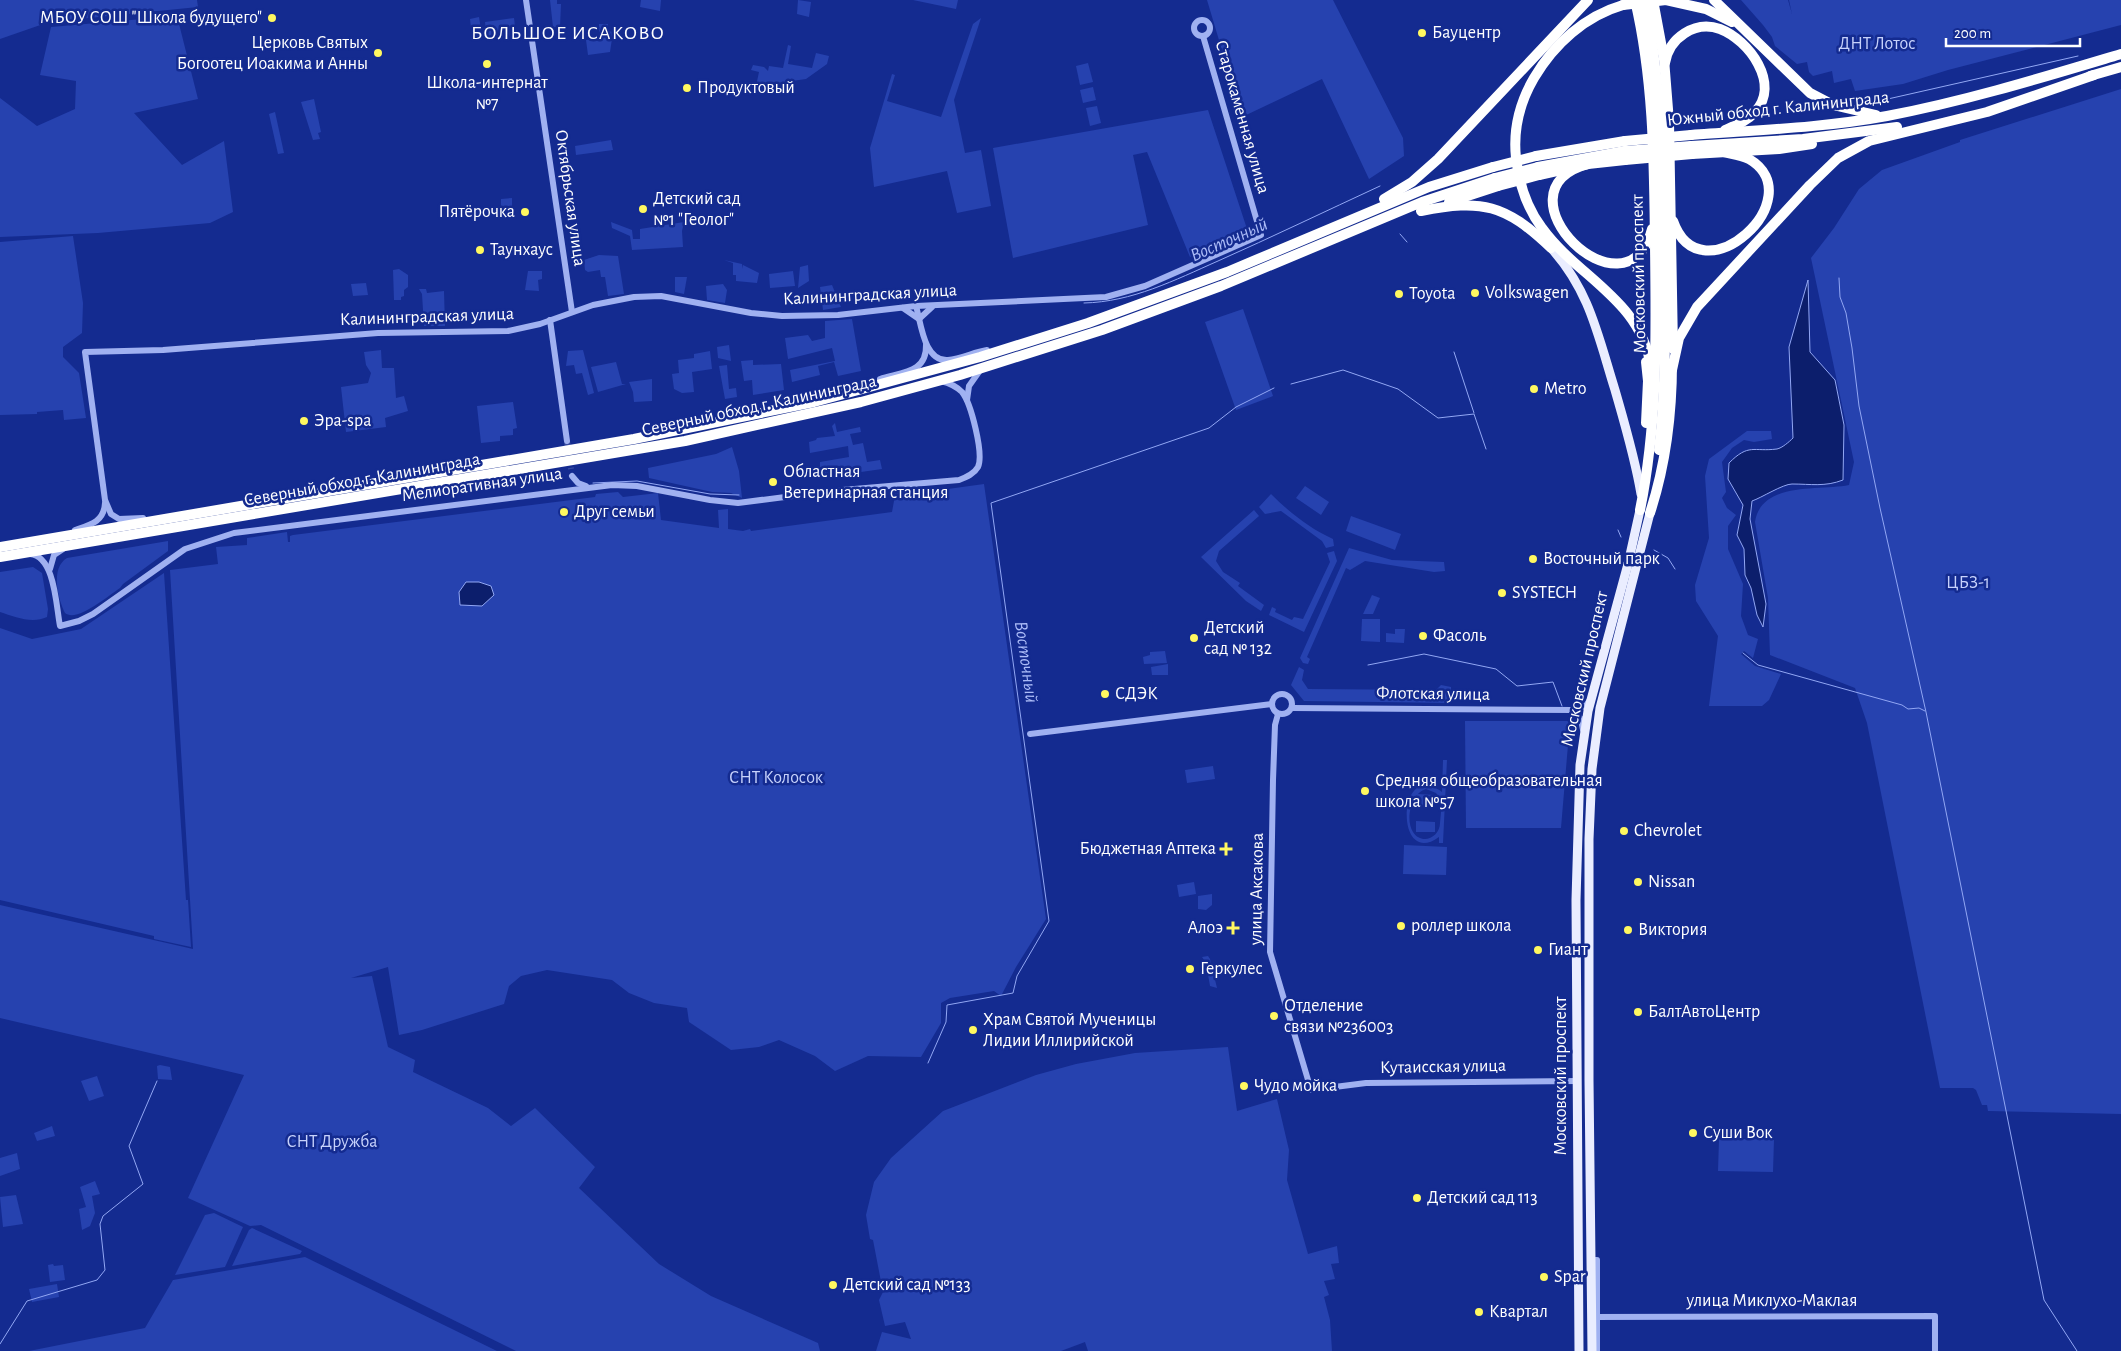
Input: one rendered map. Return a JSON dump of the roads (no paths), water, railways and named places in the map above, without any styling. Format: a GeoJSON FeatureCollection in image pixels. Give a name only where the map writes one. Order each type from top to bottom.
{"type":"FeatureCollection","features":[{"type":"Feature","properties":{"kind":"highway"},"geometry":{"type":"LineString","coordinates":[[1347,222],[1403,188],[1429,168],[1588,0]]}},
{"type":"Feature","properties":{"kind":"highway","name":"Московский проспект"},"geometry":{"type":"LineString","coordinates":[[1636,0],[1651,94],[1654,216],[1655,392],[1640,510]]}},
{"type":"Feature","properties":{"kind":"highway","name":"Московский проспект"},"geometry":{"type":"LineString","coordinates":[[1644,0],[1654,53],[1661,112],[1665,326],[1662,417],[1650,513]]}},
{"type":"Feature","properties":{"kind":"highway"},"geometry":{"type":"LineString","coordinates":[[1653,0],[1664,66],[1669,122],[1672,215],[1672,370]]}},
{"type":"Feature","properties":{"kind":"highway"},"geometry":{"type":"LineString","coordinates":[[1655,392],[1650,358],[1641,333],[1613,297],[1542,229],[1523,193],[1515,138],[1521,107],[1528,89],[1542,65],[1579,27],[1599,14],[1623,5],[1666,0],[1706,9],[1745,31]]}},
{"type":"Feature","properties":{"kind":"highway"},"geometry":{"type":"LineString","coordinates":[[1714,0],[1800,85],[1821,100],[1848,110],[1885,116]]}},
{"type":"Feature","properties":{"kind":"highway"},"geometry":{"type":"LineString","coordinates":[[1664,66],[1669,50],[1677,38],[1687,31],[1702,27],[1713,27],[1726,32],[1755,59],[1765,85],[1762,101],[1751,116],[1720,133]]}},
{"type":"Feature","properties":{"kind":"highway","name":"Южный обход г. Калининграда"},"geometry":{"type":"LineString","coordinates":[[1493,167],[1536,156],[1625,141],[1816,126],[1885,116],[1962,99],[2121,54]]}},
{"type":"Feature","properties":{"kind":"highway","name":"Южный обход г. Калининграда"},"geometry":{"type":"LineString","coordinates":[[1539,171],[1625,156],[1803,139],[1899,126],[1952,115],[2121,67]]}},
{"type":"Feature","properties":{"kind":"highway"},"geometry":{"type":"LineString","coordinates":[[1692,150],[1723,152],[1779,149],[1888,135],[1987,112],[2098,74]]}},
{"type":"Feature","properties":{"kind":"highway"},"geometry":{"type":"LineString","coordinates":[[1650,513],[1665,453],[1672,370],[1676,346],[1690,315],[1710,291],[1831,164],[1861,145],[1888,135]]}},
{"type":"Feature","properties":{"kind":"highway"},"geometry":{"type":"LineString","coordinates":[[1672,215],[1682,237],[1693,246],[1708,250],[1723,248],[1735,243],[1759,219],[1765,208],[1768,196],[1767,183],[1762,172],[1747,158],[1723,152]]}},
{"type":"Feature","properties":{"kind":"highway"},"geometry":{"type":"LineString","coordinates":[[1306,250],[1421,211],[1497,182],[1539,171],[1588,164],[1625,156]]}},
{"type":"Feature","properties":{"kind":"highway"},"geometry":{"type":"LineString","coordinates":[[1588,164],[1570,170],[1562,178],[1554,193],[1553,205],[1561,228],[1588,256],[1609,264],[1632,259],[1646,245],[1654,216]]}},
{"type":"Feature","properties":{"kind":"highway","name":"Северный обход г. Калининграда"},"geometry":{"type":"LineString","coordinates":[[0,547],[642,438],[782,409],[862,389],[1006,350],[1182,290],[1429,187],[1493,167]]}},
{"type":"Feature","properties":{"kind":"highway","name":"Северный обход г. Калининграда"},"geometry":{"type":"LineString","coordinates":[[0,557],[685,441],[831,410],[982,369],[1165,307],[1422,202],[1497,182]]}},
{"type":"Feature","properties":{"kind":"highway"},"geometry":{"type":"LineString","coordinates":[[1421,211],[1462,205],[1494,208],[1518,220],[1551,248],[1627,320],[1639,340],[1645,359],[1648,381],[1644,446],[1646,472]]}},
{"type":"Feature","properties":{"kind":"main road"},"geometry":{"type":"LineString","coordinates":[[1551,248],[1568,268],[1592,311],[1633,447],[1642,499]]}},
{"type":"Feature","properties":{"kind":"main road","name":"Московский проспект"},"geometry":{"type":"LineString","coordinates":[[1592,1351],[1595,1317],[1589,1191],[1590,814],[1596,730],[1607,678],[1605,665],[1640,510]]}},
{"type":"Feature","properties":{"kind":"main road","name":"Московский проспект"},"geometry":{"type":"LineString","coordinates":[[1580,1351],[1577,1191],[1577,815],[1584,731],[1597,676],[1605,665],[1635,576],[1650,513]]}},
{"type":"Feature","properties":{"kind":"main road"},"geometry":{"type":"LineString","coordinates":[[1597,676],[1603,672],[1607,678]]}},
{"type":"Feature","properties":{"kind":"main road"},"geometry":{"type":"LineString","coordinates":[[1577,815],[1590,814]]}},
{"type":"Feature","properties":{"kind":"main road"},"geometry":{"type":"LineString","coordinates":[[1577,1191],[1589,1191]]}},
{"type":"Feature","properties":{"kind":"street","name":"Октябрьская улица"},"geometry":{"type":"LineString","coordinates":[[526,0],[572,312]]}},
{"type":"Feature","properties":{"kind":"street","name":"Старокаменная улица"},"geometry":{"type":"LineString","coordinates":[[1203,36],[1261,235]]}},
{"type":"Feature","properties":{"kind":"street"},"geometry":{"type":"LineString","coordinates":[[2098,74],[2121,72]]}},
{"type":"Feature","properties":{"kind":"street","name":"Калининградская улица"},"geometry":{"type":"LineString","coordinates":[[105,500],[85,352],[163,350],[378,333],[485,332],[533,326],[572,312],[622,299],[661,296],[769,315],[838,314],[916,306],[1051,301],[1120,295],[1261,235]]}},
{"type":"Feature","properties":{"kind":"street"},"geometry":{"type":"LineString","coordinates":[[916,306],[926,344],[934,356],[946,360],[985,350],[1006,350]]}},
{"type":"Feature","properties":{"kind":"street"},"geometry":{"type":"LineString","coordinates":[[919,319],[923,313],[933,306]]}},
{"type":"Feature","properties":{"kind":"street"},"geometry":{"type":"LineString","coordinates":[[902,308],[919,319]]}},
{"type":"Feature","properties":{"kind":"street"},"geometry":{"type":"LineString","coordinates":[[550,320],[567,441]]}},
{"type":"Feature","properties":{"kind":"street"},"geometry":{"type":"LineString","coordinates":[[533,326],[546,327],[552,332]]}},
{"type":"Feature","properties":{"kind":"street"},"geometry":{"type":"LineString","coordinates":[[862,389],[880,379],[916,369],[925,360],[926,344]]}},
{"type":"Feature","properties":{"kind":"street"},"geometry":{"type":"LineString","coordinates":[[967,402],[970,386],[982,369]]}},
{"type":"Feature","properties":{"kind":"street"},"geometry":{"type":"LineString","coordinates":[[940,381],[960,390],[967,402]]}},
{"type":"Feature","properties":{"kind":"street","name":"Мелиоративная улица"},"geometry":{"type":"LineString","coordinates":[[50,573],[58,614],[65,621],[74,623],[93,614],[172,556],[198,543],[217,537],[270,528],[574,488],[637,486],[710,500],[738,503],[849,489],[959,480],[973,473],[980,460],[979,446],[967,402]]}},
{"type":"Feature","properties":{"kind":"street"},"geometry":{"type":"LineString","coordinates":[[572,473],[578,483],[590,487]]}},
{"type":"Feature","properties":{"kind":"street"},"geometry":{"type":"LineString","coordinates":[[572,473],[574,488]]}},
{"type":"Feature","properties":{"kind":"street"},"geometry":{"type":"LineString","coordinates":[[561,490],[568,485],[572,473]]}},
{"type":"Feature","properties":{"kind":"street"},"geometry":{"type":"LineString","coordinates":[[105,500],[111,514],[119,519],[167,518]]}},
{"type":"Feature","properties":{"kind":"street"},"geometry":{"type":"LineString","coordinates":[[56,537],[99,520],[105,509],[105,500]]}},
{"type":"Feature","properties":{"kind":"street"},"geometry":{"type":"LineString","coordinates":[[50,573],[52,559],[58,551],[97,540]]}},
{"type":"Feature","properties":{"kind":"street"},"geometry":{"type":"LineString","coordinates":[[0,557],[38,555],[47,564],[50,573]]}},
{"type":"Feature","properties":{"kind":"street"},"geometry":{"type":"LineString","coordinates":[[1284,694],[1291,699],[1292,708],[1285,714],[1278,714],[1272,704],[1275,697],[1284,694]]}},
{"type":"Feature","properties":{"kind":"street"},"geometry":{"type":"LineString","coordinates":[[1584,731],[1581,719],[1573,710],[1585,706],[1592,694]]}},
{"type":"Feature","properties":{"kind":"street"},"geometry":{"type":"LineString","coordinates":[[1030,734],[1272,704]]}},
{"type":"Feature","properties":{"kind":"street","name":"Флотская улица"},"geometry":{"type":"LineString","coordinates":[[1292,708],[1573,710]]}},
{"type":"Feature","properties":{"kind":"street","name":"улица Аксакова"},"geometry":{"type":"LineString","coordinates":[[1278,714],[1275,725],[1273,780],[1270,952],[1311,1090]]}},
{"type":"Feature","properties":{"kind":"street","name":"Кутаисская улица"},"geometry":{"type":"LineString","coordinates":[[1311,1090],[1366,1083],[1577,1081]]}},
{"type":"Feature","properties":{"kind":"street"},"geometry":{"type":"LineString","coordinates":[[1593,1260],[1598,1306],[1595,1317],[1597,1351]]}},
{"type":"Feature","properties":{"kind":"street"},"geometry":{"type":"LineString","coordinates":[[1598,1306],[1600,1310],[1610,1316]]}},
{"type":"Feature","properties":{"kind":"street","name":"улица Миклухо-Маклая"},"geometry":{"type":"LineString","coordinates":[[1595,1317],[1935,1316],[1935,1351]]}},
{"type":"Feature","properties":{"kind":"waterway"},"geometry":{"type":"LineString","coordinates":[[1879,101],[2078,56]]}},
{"type":"Feature","properties":{"kind":"waterway","name":"Восточный"},"geometry":{"type":"LineString","coordinates":[[1084,303],[1119,299],[1153,289],[1380,186]]}},
{"type":"Feature","properties":{"kind":"waterway","name":"Восточный"},"geometry":{"type":"LineString","coordinates":[[1400,234],[1407,242]]}},
{"type":"Feature","properties":{"kind":"waterway"},"geometry":{"type":"LineString","coordinates":[[1839,278],[1840,297],[1846,313],[1852,348],[1859,406],[1926,712],[2044,1300],[2077,1351]]}},
{"type":"Feature","properties":{"kind":"waterway","name":"Восточный"},"geometry":{"type":"LineString","coordinates":[[1454,352],[1474,413]]}},
{"type":"Feature","properties":{"kind":"waterway","name":"Восточный"},"geometry":{"type":"LineString","coordinates":[[1291,384],[1343,370],[1398,389],[1438,418],[1474,414],[1486,449]]}},
{"type":"Feature","properties":{"kind":"waterway","name":"Восточный"},"geometry":{"type":"LineString","coordinates":[[928,1063],[946,1022],[947,1005],[1013,993],[1017,976],[1049,921],[991,503],[1209,428],[1236,407],[1274,388]]}},
{"type":"Feature","properties":{"kind":"waterway"},"geometry":{"type":"LineString","coordinates":[[593,483],[637,481],[710,494],[739,495]]}},
{"type":"Feature","properties":{"kind":"waterway"},"geometry":{"type":"LineString","coordinates":[[1618,530],[1621,537]]}},
{"type":"Feature","properties":{"kind":"waterway"},"geometry":{"type":"LineString","coordinates":[[1654,550],[1668,558],[1675,569]]}},
{"type":"Feature","properties":{"kind":"waterway"},"geometry":{"type":"LineString","coordinates":[[1743,653],[1758,665],[1902,705],[1908,709],[1919,708],[1925,711]]}},
{"type":"Feature","properties":{"kind":"waterway","name":"Восточный"},"geometry":{"type":"LineString","coordinates":[[1368,665],[1424,654],[1496,669],[1517,686],[1553,682],[1562,706]]}},
{"type":"Feature","properties":{"kind":"waterway"},"geometry":{"type":"LineString","coordinates":[[0,1344],[27,1301],[97,1280],[105,1270],[100,1224],[103,1216],[143,1184],[129,1146],[157,1081]]}},
{"type":"Feature","properties":{"kind":"tunnel"},"geometry":{"type":"LineString","coordinates":[[567,441],[571,469]]}},
{"type":"Feature","properties":{"kind":"place","name":"МБОУ СОШ \"Школа будущего\""},"geometry":{"type":"Point","coordinates":[272,18]}},
{"type":"Feature","properties":{"kind":"place","name":"Бауцентр"},"geometry":{"type":"Point","coordinates":[1422,33]}},
{"type":"Feature","properties":{"kind":"place","name":"Церковь Святых Богоотец Иоакима и Анны"},"geometry":{"type":"Point","coordinates":[378,53]}},
{"type":"Feature","properties":{"kind":"place","name":"Школа-интернат №7"},"geometry":{"type":"Point","coordinates":[487,64]}},
{"type":"Feature","properties":{"kind":"place","name":"Продуктовый"},"geometry":{"type":"Point","coordinates":[687,88]}},
{"type":"Feature","properties":{"kind":"place","name":"Детский сад №1 \"Геолог\""},"geometry":{"type":"Point","coordinates":[643,209]}},
{"type":"Feature","properties":{"kind":"place","name":"Пятёрочка"},"geometry":{"type":"Point","coordinates":[525,212]}},
{"type":"Feature","properties":{"kind":"place","name":"Таунхаус"},"geometry":{"type":"Point","coordinates":[480,250]}},
{"type":"Feature","properties":{"kind":"place","name":"Volkswagen"},"geometry":{"type":"Point","coordinates":[1475,293]}},
{"type":"Feature","properties":{"kind":"place","name":"Toyota"},"geometry":{"type":"Point","coordinates":[1399,294]}},
{"type":"Feature","properties":{"kind":"place","name":"Metro"},"geometry":{"type":"Point","coordinates":[1534,389]}},
{"type":"Feature","properties":{"kind":"place","name":"Эра-spa"},"geometry":{"type":"Point","coordinates":[304,421]}},
{"type":"Feature","properties":{"kind":"place","name":"Областная Ветеринарная станция"},"geometry":{"type":"Point","coordinates":[773,482]}},
{"type":"Feature","properties":{"kind":"place","name":"Друг семьи"},"geometry":{"type":"Point","coordinates":[564,512]}},
{"type":"Feature","properties":{"kind":"place","name":"Восточный парк"},"geometry":{"type":"Point","coordinates":[1533,559]}},
{"type":"Feature","properties":{"kind":"place","name":"SYSTECH"},"geometry":{"type":"Point","coordinates":[1502,593]}},
{"type":"Feature","properties":{"kind":"place","name":"Фасоль"},"geometry":{"type":"Point","coordinates":[1423,636]}},
{"type":"Feature","properties":{"kind":"place","name":"Детский сад № 132"},"geometry":{"type":"Point","coordinates":[1194,638]}},
{"type":"Feature","properties":{"kind":"place","name":"СДЭК"},"geometry":{"type":"Point","coordinates":[1105,694]}},
{"type":"Feature","properties":{"kind":"place","name":"Средняя общеобразовательная школа №57"},"geometry":{"type":"Point","coordinates":[1365,791]}},
{"type":"Feature","properties":{"kind":"place","name":"Chevrolet"},"geometry":{"type":"Point","coordinates":[1624,831]}},
{"type":"Feature","properties":{"kind":"place","name":"Бюджетная Аптека"},"geometry":{"type":"Point","coordinates":[1226,849]}},
{"type":"Feature","properties":{"kind":"place","name":"Nissan"},"geometry":{"type":"Point","coordinates":[1638,882]}},
{"type":"Feature","properties":{"kind":"place","name":"роллер школа"},"geometry":{"type":"Point","coordinates":[1401,926]}},
{"type":"Feature","properties":{"kind":"place","name":"Алоэ"},"geometry":{"type":"Point","coordinates":[1233,928]}},
{"type":"Feature","properties":{"kind":"place","name":"Виктория"},"geometry":{"type":"Point","coordinates":[1628,930]}},
{"type":"Feature","properties":{"kind":"place","name":"Гиант"},"geometry":{"type":"Point","coordinates":[1538,950]}},
{"type":"Feature","properties":{"kind":"place","name":"Геркулес"},"geometry":{"type":"Point","coordinates":[1190,969]}},
{"type":"Feature","properties":{"kind":"place","name":"БалтАвтоЦентр"},"geometry":{"type":"Point","coordinates":[1638,1012]}},
{"type":"Feature","properties":{"kind":"place","name":"Отделение связи №236003"},"geometry":{"type":"Point","coordinates":[1274,1016]}},
{"type":"Feature","properties":{"kind":"place","name":"Храм Святой Мученицы Лидии Иллирийской"},"geometry":{"type":"Point","coordinates":[973,1030]}},
{"type":"Feature","properties":{"kind":"place","name":"Чудо мойка"},"geometry":{"type":"Point","coordinates":[1244,1086]}},
{"type":"Feature","properties":{"kind":"place","name":"Суши Вок"},"geometry":{"type":"Point","coordinates":[1693,1133]}},
{"type":"Feature","properties":{"kind":"place","name":"Детский сад 113"},"geometry":{"type":"Point","coordinates":[1417,1198]}},
{"type":"Feature","properties":{"kind":"place","name":"Spar"},"geometry":{"type":"Point","coordinates":[1544,1277]}},
{"type":"Feature","properties":{"kind":"place","name":"Детский сад №133"},"geometry":{"type":"Point","coordinates":[833,1285]}},
{"type":"Feature","properties":{"kind":"place","name":"Квартал"},"geometry":{"type":"Point","coordinates":[1479,1312]}},
{"type":"Feature","properties":{"kind":"district","name":"БОЛЬШОЕ ИСАКОВО"},"geometry":{"type":"Point","coordinates":[568,33]}},
{"type":"Feature","properties":{"kind":"park label","name":"ДНТ Лотос"},"geometry":{"type":"Point","coordinates":[1877,44]}},
{"type":"Feature","properties":{"kind":"park label","name":"ЦБЗ-1"},"geometry":{"type":"Point","coordinates":[1968,583]}},
{"type":"Feature","properties":{"kind":"park label","name":"СНТ Колосок"},"geometry":{"type":"Point","coordinates":[776,778]}},
{"type":"Feature","properties":{"kind":"park label","name":"СНТ Дружба"},"geometry":{"type":"Point","coordinates":[332,1142]}}]}
